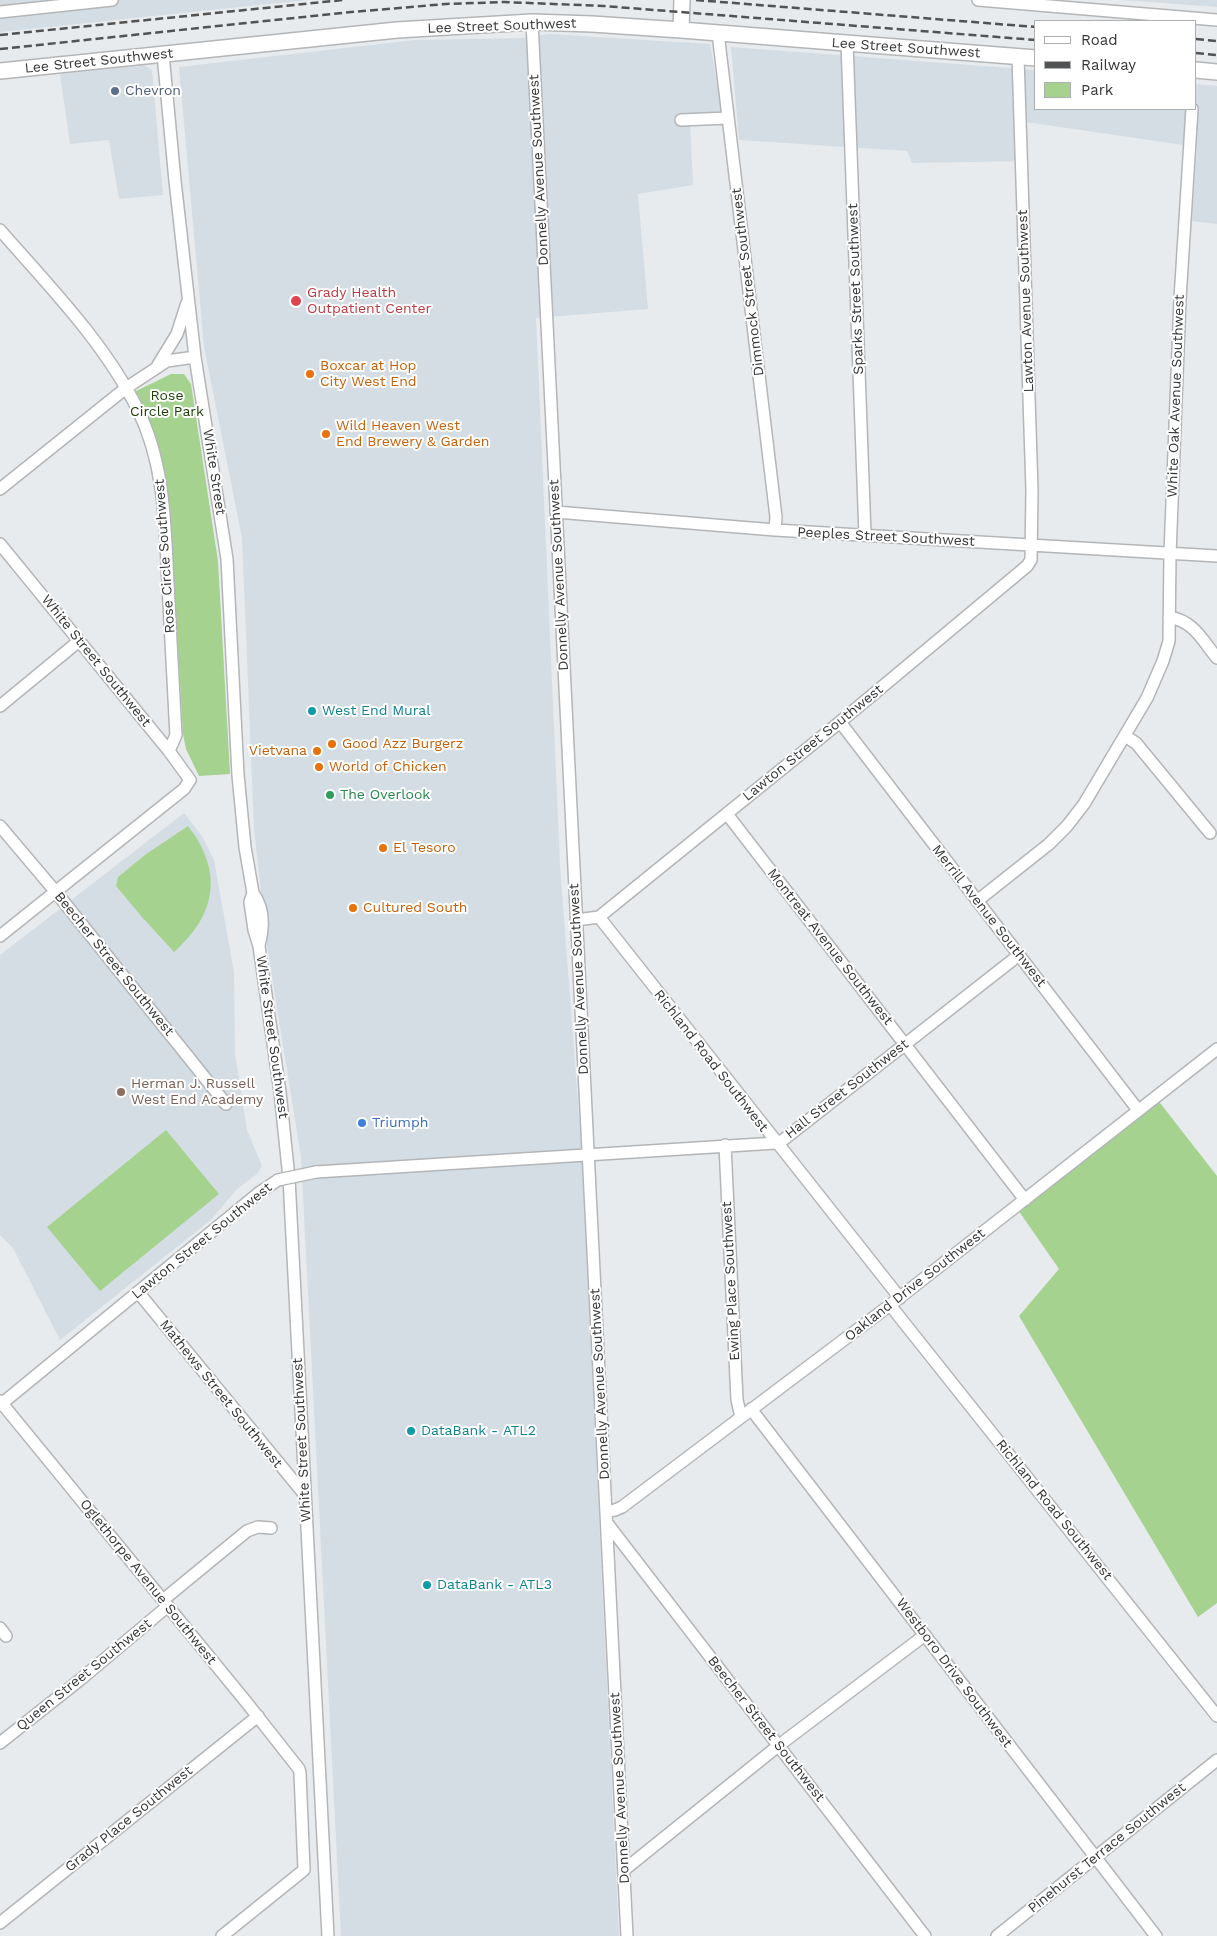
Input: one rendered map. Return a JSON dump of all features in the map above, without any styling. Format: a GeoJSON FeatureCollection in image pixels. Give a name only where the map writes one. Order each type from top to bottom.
{"type":"FeatureCollection","features":[{"type":"Feature","properties":{"kind":"main road"},"geometry":{"type":"LineString","coordinates":[[681,30],[682,0]]}},
{"type":"Feature","properties":{"kind":"main road","name":"Lee Street Southwest"},"geometry":{"type":"LineString","coordinates":[[0,71],[412,28],[532,22],[681,30],[1034,58]]}},
{"type":"Feature","properties":{"kind":"main road"},"geometry":{"type":"LineString","coordinates":[[1197,70],[1217,72]]}},
{"type":"Feature","properties":{"kind":"street"},"geometry":{"type":"LineString","coordinates":[[0,12],[112,0]]}},
{"type":"Feature","properties":{"kind":"street"},"geometry":{"type":"LineString","coordinates":[[978,0],[1217,20]]}},
{"type":"Feature","properties":{"kind":"street","name":"Donnelly Avenue Southwest"},"geometry":{"type":"LineString","coordinates":[[532,22],[627,1936]]}},
{"type":"Feature","properties":{"kind":"street","name":"Dimmock Street Southwest"},"geometry":{"type":"LineString","coordinates":[[718,33],[776,517],[775,530]]}},
{"type":"Feature","properties":{"kind":"street","name":"Sparks Street Southwest"},"geometry":{"type":"LineString","coordinates":[[846,43],[865,535]]}},
{"type":"Feature","properties":{"kind":"street","name":"White Street"},"geometry":{"type":"LineString","coordinates":[[163,54],[195,357],[227,559],[238,775],[244,830]]}},
{"type":"Feature","properties":{"kind":"street","name":"Lawton Avenue Southwest"},"geometry":{"type":"LineString","coordinates":[[1018,57],[1031,470],[1031,545]]}},
{"type":"Feature","properties":{"kind":"street","name":"White Oak Avenue Southwest"},"geometry":{"type":"LineString","coordinates":[[977,901],[1049,844],[1067,826],[1084,804],[1147,698],[1163,661],[1169,641],[1170,554],[1180,299],[1192,110]]}},
{"type":"Feature","properties":{"kind":"street"},"geometry":{"type":"LineString","coordinates":[[681,120],[728,118]]}},
{"type":"Feature","properties":{"kind":"street","name":"Rose Circle Southwest"},"geometry":{"type":"LineString","coordinates":[[0,230],[63,302],[94,342],[126,388],[150,439],[163,494],[176,736],[169,751]]}},
{"type":"Feature","properties":{"kind":"street"},"geometry":{"type":"LineString","coordinates":[[155,368],[177,334],[188,299]]}},
{"type":"Feature","properties":{"kind":"street"},"geometry":{"type":"LineString","coordinates":[[0,489],[126,388],[155,368],[167,362],[195,357]]}},
{"type":"Feature","properties":{"kind":"street","name":"Peeples Street Southwest"},"geometry":{"type":"LineString","coordinates":[[556,512],[775,530],[1217,556]]}},
{"type":"Feature","properties":{"kind":"street","name":"White Street Southwest"},"geometry":{"type":"LineString","coordinates":[[0,544],[169,751],[190,780],[184,789],[55,891]]}},
{"type":"Feature","properties":{"kind":"street","name":"Lawton Street Southwest"},"geometry":{"type":"LineString","coordinates":[[599,917],[840,722],[1027,566],[1031,560],[1031,545]]}},
{"type":"Feature","properties":{"kind":"street"},"geometry":{"type":"LineString","coordinates":[[1170,617],[1181,619],[1191,626],[1217,658]]}},
{"type":"Feature","properties":{"kind":"street"},"geometry":{"type":"LineString","coordinates":[[0,706],[78,641]]}},
{"type":"Feature","properties":{"kind":"street","name":"Merrill Avenue Southwest"},"geometry":{"type":"LineString","coordinates":[[840,722],[1138,1110]]}},
{"type":"Feature","properties":{"kind":"street"},"geometry":{"type":"LineString","coordinates":[[1125,736],[1136,743],[1210,833]]}},
{"type":"Feature","properties":{"kind":"street","name":"Montreat Avenue Southwest"},"geometry":{"type":"LineString","coordinates":[[727,814],[1025,1200]]}},
{"type":"Feature","properties":{"kind":"street","name":"Beecher Street Southwest"},"geometry":{"type":"LineString","coordinates":[[0,826],[55,891],[226,1104]]}},
{"type":"Feature","properties":{"kind":"street","name":"White Street Southwest"},"geometry":{"type":"LineString","coordinates":[[244,830],[253,893],[259,901],[263,930],[259,946],[280,1092],[289,1178],[328,1936]]}},
{"type":"Feature","properties":{"kind":"street"},"geometry":{"type":"LineString","coordinates":[[0,936],[55,891]]}},
{"type":"Feature","properties":{"kind":"street"},"geometry":{"type":"LineString","coordinates":[[576,920],[599,917]]}},
{"type":"Feature","properties":{"kind":"street","name":"Richland Road Southwest"},"geometry":{"type":"LineString","coordinates":[[599,917],[776,1143],[895,1301],[1217,1716]]}},
{"type":"Feature","properties":{"kind":"street","name":"Hall Street Southwest"},"geometry":{"type":"LineString","coordinates":[[589,1154],[776,1143],[783,1140],[1019,955]]}},
{"type":"Feature","properties":{"kind":"street","name":"Oakland Drive Southwest"},"geometry":{"type":"LineString","coordinates":[[607,1517],[895,1301],[1138,1110],[1215,1055]]}},
{"type":"Feature","properties":{"kind":"street","name":"Ewing Place Southwest"},"geometry":{"type":"LineString","coordinates":[[725,1145],[737,1400],[741,1417]]}},
{"type":"Feature","properties":{"kind":"street","name":"Lawton Street Southwest"},"geometry":{"type":"LineString","coordinates":[[1,1403],[260,1192],[278,1180],[316,1172],[589,1154]]}},
{"type":"Feature","properties":{"kind":"street","name":"Mathews Street Southwest"},"geometry":{"type":"LineString","coordinates":[[138,1292],[304,1495]]}},
{"type":"Feature","properties":{"kind":"street","name":"Oglethorpe Avenue Southwest"},"geometry":{"type":"LineString","coordinates":[[1,1403],[258,1716],[300,1773],[304,1870],[222,1936]]}},
{"type":"Feature","properties":{"kind":"street","name":"Westboro Drive Southwest"},"geometry":{"type":"LineString","coordinates":[[751,1409],[1156,1936]]}},
{"type":"Feature","properties":{"kind":"street","name":"Beecher Street Southwest"},"geometry":{"type":"LineString","coordinates":[[607,1517],[778,1746],[924,1936]]}},
{"type":"Feature","properties":{"kind":"street","name":"Queen Street Southwest"},"geometry":{"type":"LineString","coordinates":[[0,1743],[80,1679],[247,1531],[258,1527],[270,1528]]}},
{"type":"Feature","properties":{"kind":"street"},"geometry":{"type":"LineString","coordinates":[[624,1870],[778,1746],[924,1635]]}},
{"type":"Feature","properties":{"kind":"street","name":"Grady Place Southwest"},"geometry":{"type":"LineString","coordinates":[[0,1923],[258,1716]]}},
{"type":"Feature","properties":{"kind":"street","name":"Pinehurst Terrace Southwest"},"geometry":{"type":"LineString","coordinates":[[997,1936],[1217,1760]]}},
{"type":"Feature","properties":{"kind":"shaded area"},"geometry":{"type":"Polygon","coordinates":[[[0,0],[307,0],[0,32],[0,0]]]}},
{"type":"Feature","properties":{"kind":"shaded area"},"geometry":{"type":"Polygon","coordinates":[[[1122,0],[1217,0],[1217,7],[1122,0]]]}},
{"type":"Feature","properties":{"kind":"shaded area"},"geometry":{"type":"Polygon","coordinates":[[[549,34],[710,44],[724,122],[690,123],[693,185],[638,194],[648,309],[536,318],[560,865],[581,1143],[619,1936],[341,1936],[301,1157],[267,946],[254,829],[242,538],[204,347],[179,67],[415,40],[521,38],[549,34]]]}},
{"type":"Feature","properties":{"kind":"shaded area"},"geometry":{"type":"Polygon","coordinates":[[[731,47],[1034,70],[1034,110],[1197,110],[1197,84],[1217,86],[1217,224],[1192,221],[1197,147],[1026,122],[1027,161],[912,163],[907,151],[739,140],[731,47]]]}},
{"type":"Feature","properties":{"kind":"shaded area"},"geometry":{"type":"Polygon","coordinates":[[[144,65],[152,70],[163,195],[119,199],[109,140],[70,144],[60,74],[144,65]]]}},
{"type":"Feature","properties":{"kind":"shaded area","name":"Herman J. Russell West End Academy"},"geometry":{"type":"Polygon","coordinates":[[[184,813],[202,836],[214,860],[234,972],[235,1054],[247,1130],[262,1166],[257,1174],[237,1189],[211,1220],[60,1340],[13,1248],[0,1235],[0,955],[184,813]]]}},
{"type":"Feature","properties":{"kind":"green space","name":"Rose Circle Park"},"geometry":{"type":"Polygon","coordinates":[[[171,374],[184,374],[191,384],[218,561],[230,774],[199,776],[186,749],[183,734],[170,508],[165,473],[156,441],[134,392],[171,374]]]}},
{"type":"Feature","properties":{"kind":"green space"},"geometry":{"type":"Polygon","coordinates":[[[188,826],[207,860],[210,892],[206,908],[199,923],[174,952],[116,886],[118,877],[145,855],[188,826]]]}},
{"type":"Feature","properties":{"kind":"green space"},"geometry":{"type":"Polygon","coordinates":[[[1157,1099],[1217,1176],[1217,1603],[1198,1617],[1019,1316],[1059,1269],[1016,1207],[1157,1099]]]}},
{"type":"Feature","properties":{"kind":"green space"},"geometry":{"type":"Polygon","coordinates":[[[166,1130],[219,1194],[100,1291],[47,1227],[166,1130]]]}},
{"type":"Feature","properties":{"kind":"railway"},"geometry":{"type":"LineString","coordinates":[[0,35],[343,0]]}},
{"type":"Feature","properties":{"kind":"railway"},"geometry":{"type":"LineString","coordinates":[[696,0],[1034,27]]}},
{"type":"Feature","properties":{"kind":"railway"},"geometry":{"type":"LineString","coordinates":[[0,49],[351,12],[446,4],[504,2],[604,6],[1034,40]]}},
{"type":"Feature","properties":{"kind":"railway"},"geometry":{"type":"LineString","coordinates":[[1197,39],[1217,41]]}},
{"type":"Feature","properties":{"kind":"railway"},"geometry":{"type":"LineString","coordinates":[[1197,53],[1217,55]]}},
{"type":"Feature","properties":{"kind":"place","name":"Chevron"},"geometry":{"type":"Point","coordinates":[115,91]}},
{"type":"Feature","properties":{"kind":"place","name":"Grady Health Outpatient Center"},"geometry":{"type":"Point","coordinates":[296,301]}},
{"type":"Feature","properties":{"kind":"place","name":"Boxcar at Hop City West End"},"geometry":{"type":"Point","coordinates":[310,374]}},
{"type":"Feature","properties":{"kind":"place","name":"Wild Heaven West End Brewery & Garden"},"geometry":{"type":"Point","coordinates":[326,434]}},
{"type":"Feature","properties":{"kind":"place","name":"West End Mural"},"geometry":{"type":"Point","coordinates":[312,711]}},
{"type":"Feature","properties":{"kind":"place","name":"Good Azz Burgerz"},"geometry":{"type":"Point","coordinates":[332,744]}},
{"type":"Feature","properties":{"kind":"place","name":"Vietvana"},"geometry":{"type":"Point","coordinates":[317,751]}},
{"type":"Feature","properties":{"kind":"place","name":"World of Chicken"},"geometry":{"type":"Point","coordinates":[319,767]}},
{"type":"Feature","properties":{"kind":"place","name":"The Overlook"},"geometry":{"type":"Point","coordinates":[330,795]}},
{"type":"Feature","properties":{"kind":"place","name":"El Tesoro"},"geometry":{"type":"Point","coordinates":[383,848]}},
{"type":"Feature","properties":{"kind":"place","name":"Cultured South"},"geometry":{"type":"Point","coordinates":[353,908]}},
{"type":"Feature","properties":{"kind":"place","name":"Herman J. Russell West End Academy"},"geometry":{"type":"Point","coordinates":[121,1092]}},
{"type":"Feature","properties":{"kind":"place","name":"Triumph"},"geometry":{"type":"Point","coordinates":[362,1123]}},
{"type":"Feature","properties":{"kind":"place","name":"DataBank - ATL2"},"geometry":{"type":"Point","coordinates":[411,1431]}},
{"type":"Feature","properties":{"kind":"place","name":"DataBank - ATL3"},"geometry":{"type":"Point","coordinates":[427,1585]}}]}
